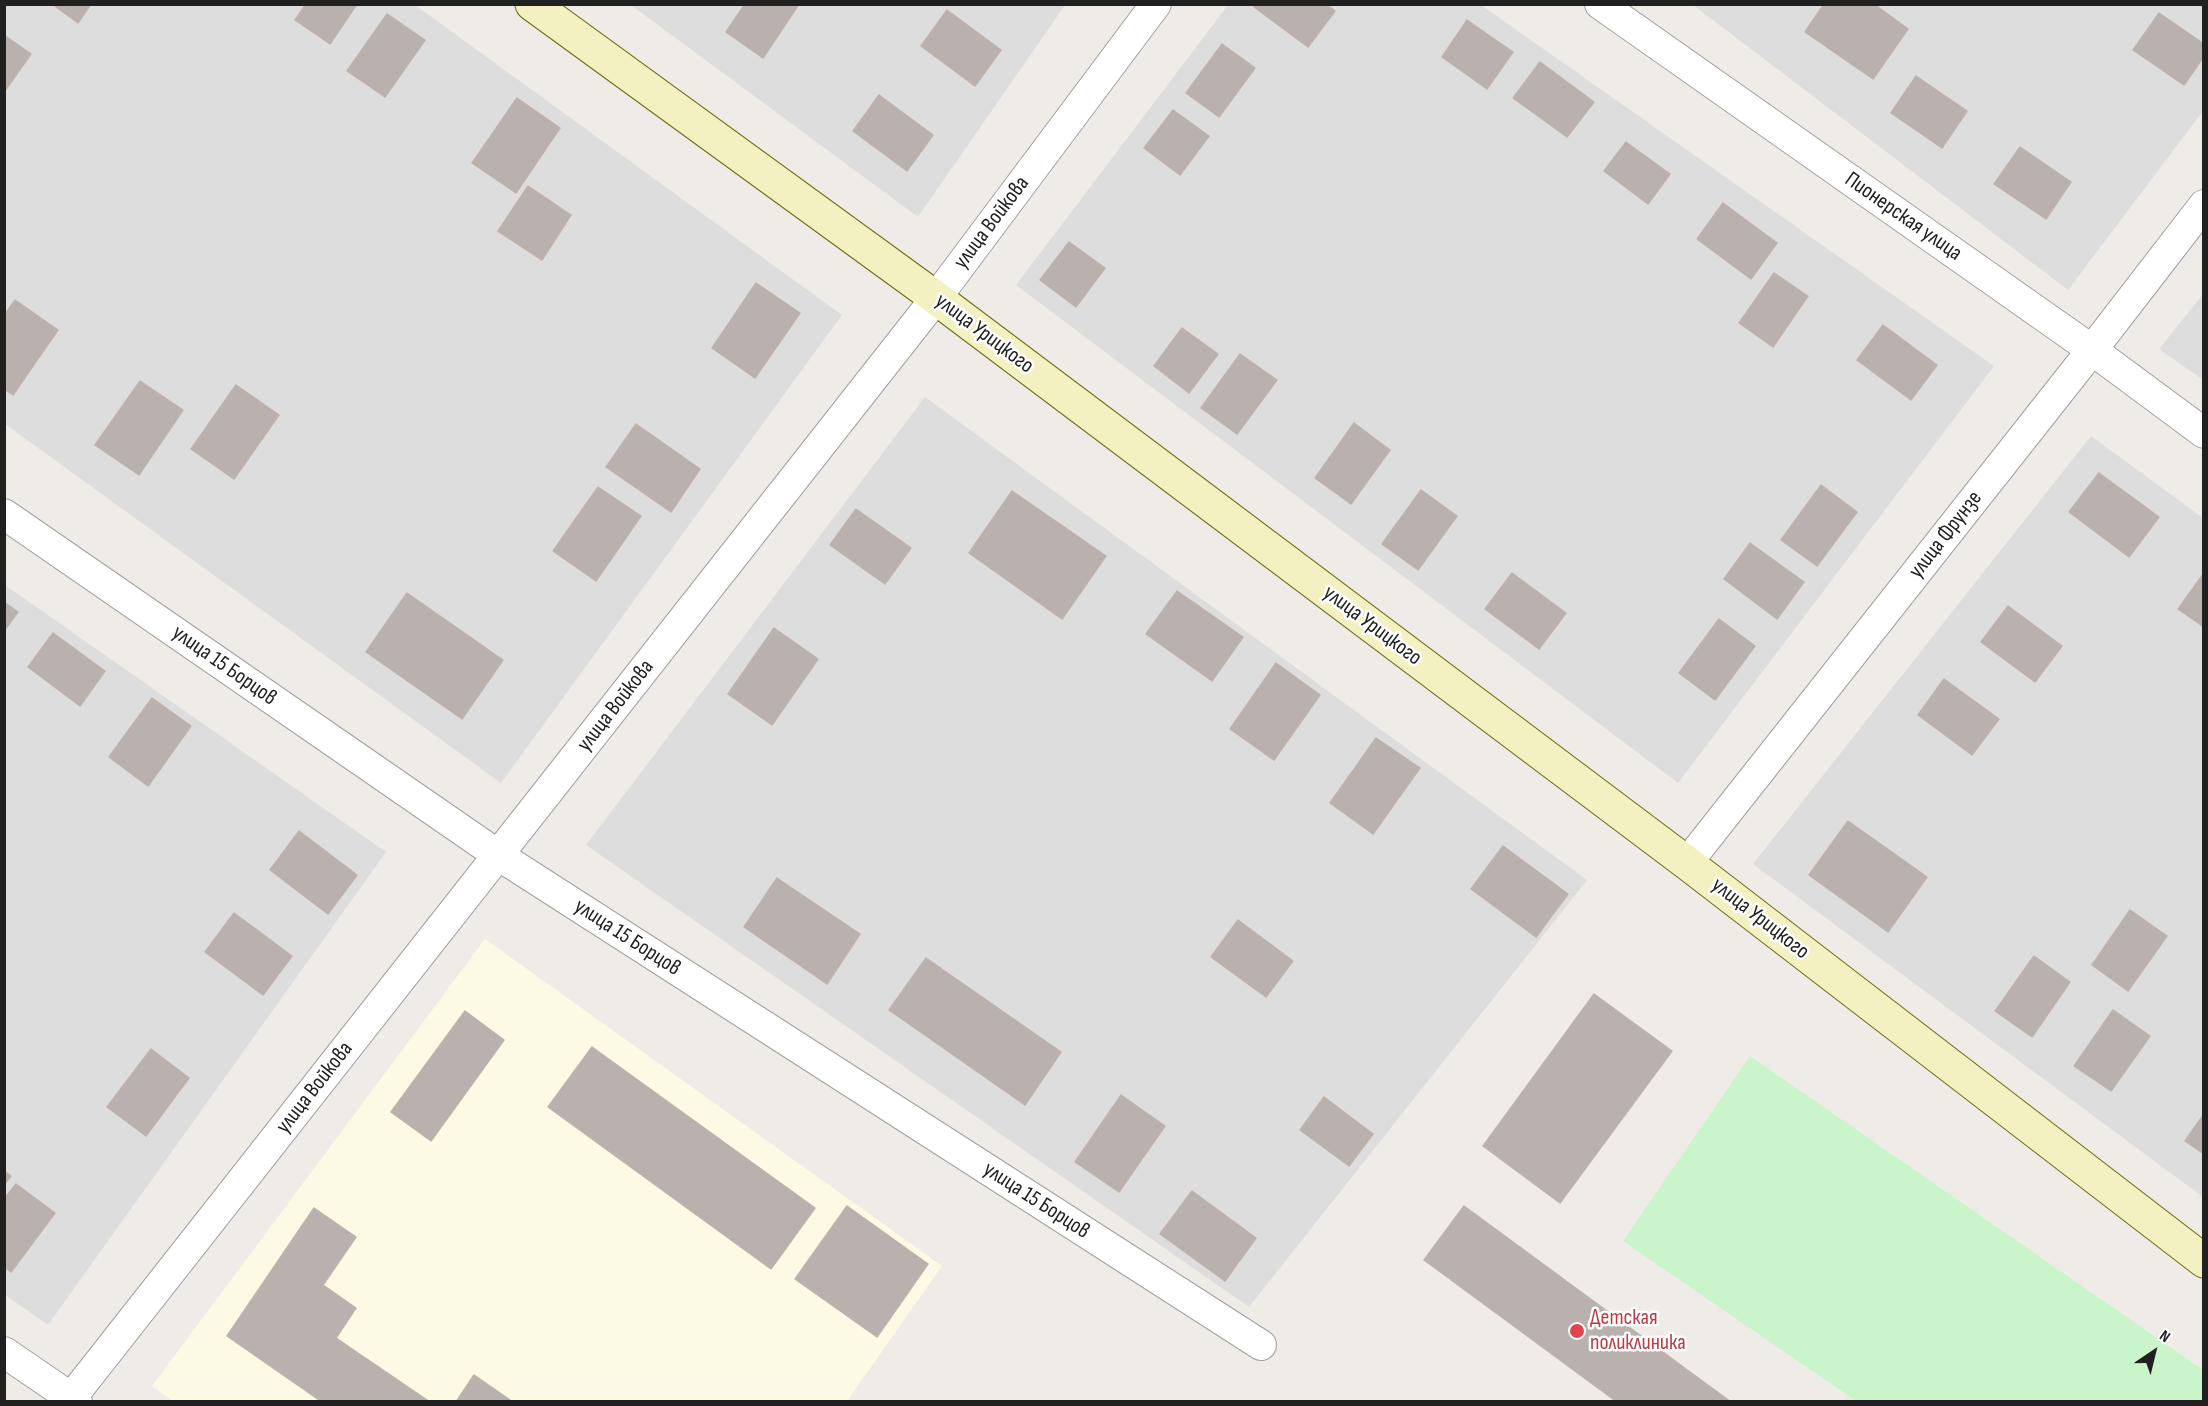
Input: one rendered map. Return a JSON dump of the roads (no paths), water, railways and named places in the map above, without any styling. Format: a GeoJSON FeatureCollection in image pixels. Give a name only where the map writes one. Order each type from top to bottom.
{"type":"FeatureCollection","features":[{"type":"Feature","properties":{"kind":"street","name":"улица Урицкого"},"geometry":{"type":"LineString","coordinates":[[532,4],[936,298],[1687,863],[2204,1261]]}},
{"type":"Feature","properties":{"kind":"street","name":"улица Войкова"},"geometry":{"type":"LineString","coordinates":[[72,1400],[936,298],[1156,4]]}},
{"type":"Feature","properties":{"kind":"street","name":"Пионерская улица"},"geometry":{"type":"LineString","coordinates":[[1600,4],[2092,350],[2204,433]]}},
{"type":"Feature","properties":{"kind":"street","name":"улица Фрунзе"},"geometry":{"type":"LineString","coordinates":[[1687,863],[2204,205]]}},
{"type":"Feature","properties":{"kind":"street","name":"улица 15 Борцов"},"geometry":{"type":"LineString","coordinates":[[4,514],[498,855],[1261,1346]]}},
{"type":"Feature","properties":{"kind":"street"},"geometry":{"type":"LineString","coordinates":[[4,1352],[72,1400]]}},
{"type":"Feature","properties":{"kind":"place","name":"Детская поликлиника"},"geometry":{"type":"Point","coordinates":[1577,1331]}}]}
